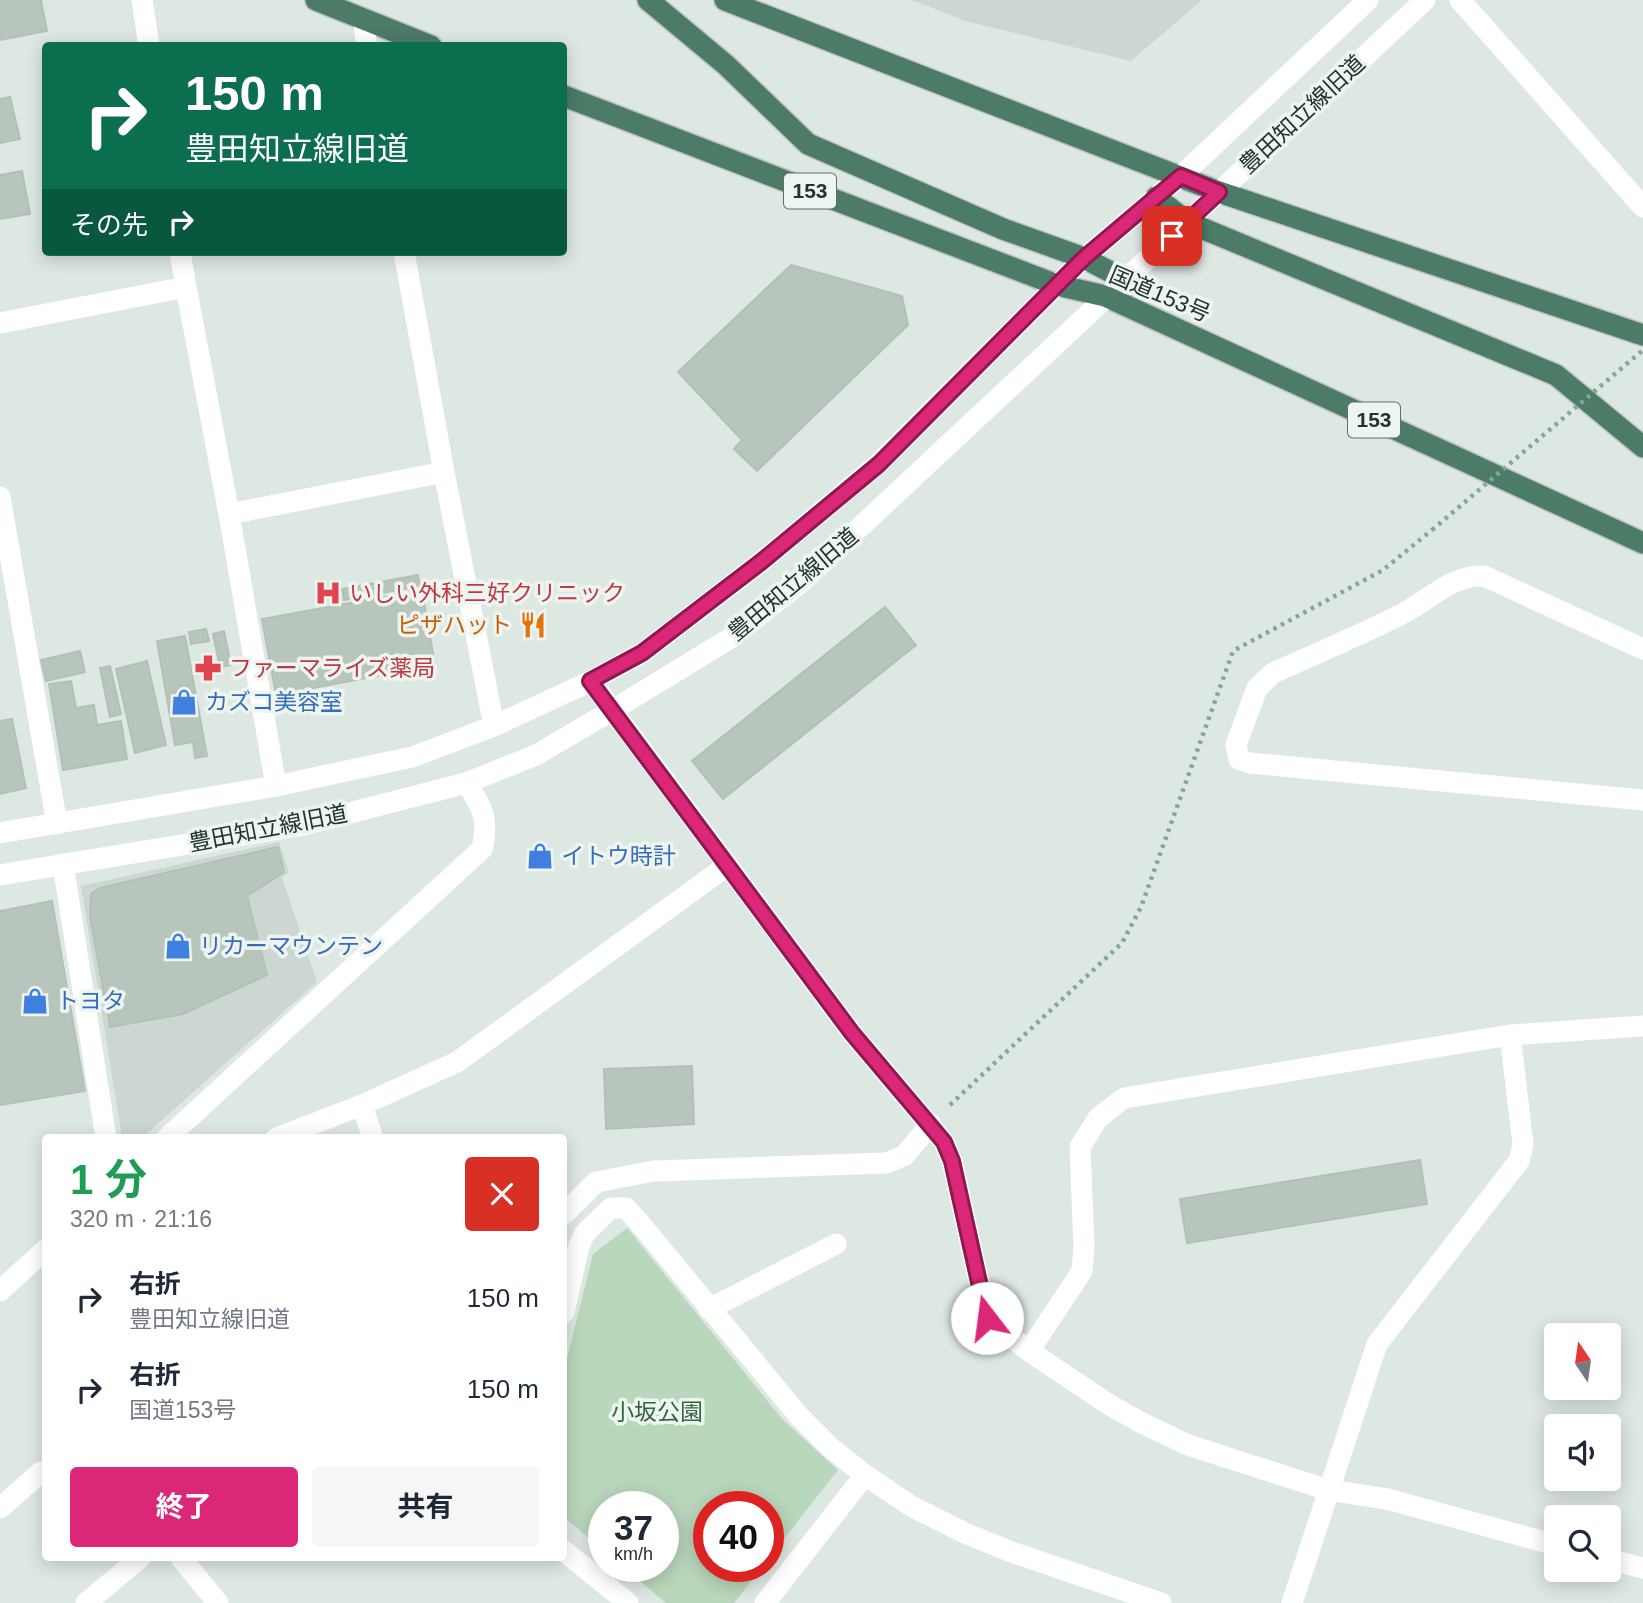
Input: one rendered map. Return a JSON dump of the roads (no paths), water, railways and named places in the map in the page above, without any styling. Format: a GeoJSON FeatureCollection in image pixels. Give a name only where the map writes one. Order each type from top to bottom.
{"type":"FeatureCollection","features":[{"type":"Feature","properties":{"kind":"highway"},"geometry":{"type":"LineString","coordinates":[[316,0],[421,42]]}},
{"type":"Feature","properties":{"kind":"highway","name":"153"},"geometry":{"type":"LineString","coordinates":[[648,0],[726,65],[808,144],[1003,229],[1084,258],[1124,279]]}},
{"type":"Feature","properties":{"kind":"highway"},"geometry":{"type":"LineString","coordinates":[[725,0],[1219,192],[1643,335]]}},
{"type":"Feature","properties":{"kind":"highway","name":"国道153号"},"geometry":{"type":"LineString","coordinates":[[567,97],[1056,285],[1105,296],[1643,543]]}},
{"type":"Feature","properties":{"kind":"highway"},"geometry":{"type":"LineString","coordinates":[[1156,197],[1187,222],[1556,375],[1643,447]]}},
{"type":"Feature","properties":{"kind":"street"},"geometry":{"type":"LineString","coordinates":[[142,0],[148,42]]}},
{"type":"Feature","properties":{"kind":"street","name":"豊田知立線旧道"},"geometry":{"type":"LineString","coordinates":[[0,833],[276,786],[404,759],[494,726],[590,681],[642,653],[761,562],[879,464],[1084,258],[1181,176],[1368,0]]}},
{"type":"Feature","properties":{"kind":"street","name":"豊田知立線旧道"},"geometry":{"type":"LineString","coordinates":[[0,875],[303,825],[467,783],[536,755],[729,639],[799,584],[1425,0]]}},
{"type":"Feature","properties":{"kind":"street"},"geometry":{"type":"LineString","coordinates":[[1460,0],[1643,207]]}},
{"type":"Feature","properties":{"kind":"street"},"geometry":{"type":"LineString","coordinates":[[363,19],[366,42]]}},
{"type":"Feature","properties":{"kind":"street"},"geometry":{"type":"LineString","coordinates":[[181,256],[276,786]]}},
{"type":"Feature","properties":{"kind":"street"},"geometry":{"type":"LineString","coordinates":[[405,256],[494,726]]}},
{"type":"Feature","properties":{"kind":"street"},"geometry":{"type":"LineString","coordinates":[[0,323],[186,287]]}},
{"type":"Feature","properties":{"kind":"street"},"geometry":{"type":"LineString","coordinates":[[229,514],[444,472]]}},
{"type":"Feature","properties":{"kind":"street"},"geometry":{"type":"LineString","coordinates":[[0,498],[57,824]]}},
{"type":"Feature","properties":{"kind":"street"},"geometry":{"type":"LineString","coordinates":[[1643,649],[1484,576],[1472,575],[1459,579],[1404,613],[1273,673],[1257,688],[1236,745],[1239,759],[1250,763],[1643,800]]}},
{"type":"Feature","properties":{"kind":"street"},"geometry":{"type":"LineString","coordinates":[[590,681],[852,1033],[944,1142],[952,1161],[987,1318],[1029,1351],[1142,1423],[1188,1445],[1328,1490],[1387,1499],[1544,1542]]}},
{"type":"Feature","properties":{"kind":"street"},"geometry":{"type":"LineString","coordinates":[[171,1134],[482,849],[486,832],[484,814],[467,783]]}},
{"type":"Feature","properties":{"kind":"street"},"geometry":{"type":"LineString","coordinates":[[63,864],[105,1134]]}},
{"type":"Feature","properties":{"kind":"street"},"geometry":{"type":"LineString","coordinates":[[286,1134],[362,1105],[457,1062],[728,866]]}},
{"type":"Feature","properties":{"kind":"street"},"geometry":{"type":"LineString","coordinates":[[1029,1351],[1082,1271],[1084,1247],[1080,1147],[1098,1118],[1124,1097],[1510,1035],[1643,1026]]}},
{"type":"Feature","properties":{"kind":"street"},"geometry":{"type":"LineString","coordinates":[[1292,1603],[1377,1344],[1519,1161],[1523,1144],[1510,1035]]}},
{"type":"Feature","properties":{"kind":"street"},"geometry":{"type":"LineString","coordinates":[[362,1105],[372,1134]]}},
{"type":"Feature","properties":{"kind":"street"},"geometry":{"type":"LineString","coordinates":[[567,1211],[596,1182],[654,1171],[886,1163],[904,1156],[931,1124]]}},
{"type":"Feature","properties":{"kind":"street"},"geometry":{"type":"LineString","coordinates":[[567,1299],[584,1233],[611,1208],[626,1208],[799,1416],[831,1448],[865,1475],[911,1506],[965,1533],[1009,1551],[1161,1603]]}},
{"type":"Feature","properties":{"kind":"street"},"geometry":{"type":"LineString","coordinates":[[709,1309],[836,1244]]}},
{"type":"Feature","properties":{"kind":"street"},"geometry":{"type":"LineString","coordinates":[[0,1291],[42,1253]]}},
{"type":"Feature","properties":{"kind":"street"},"geometry":{"type":"LineString","coordinates":[[0,1508],[42,1472]]}},
{"type":"Feature","properties":{"kind":"street"},"geometry":{"type":"LineString","coordinates":[[765,1603],[865,1475]]}},
{"type":"Feature","properties":{"kind":"street"},"geometry":{"type":"LineString","coordinates":[[567,1552],[628,1603]]}},
{"type":"Feature","properties":{"kind":"street"},"geometry":{"type":"LineString","coordinates":[[86,1603],[136,1561]]}},
{"type":"Feature","properties":{"kind":"street"},"geometry":{"type":"LineString","coordinates":[[183,1561],[218,1603]]}},
{"type":"Feature","properties":{"kind":"street"},"geometry":{"type":"LineString","coordinates":[[1621,1562],[1643,1568]]}},
{"type":"Feature","properties":{"kind":"place","name":"いしい外科三好クリニック"},"geometry":{"type":"Point","coordinates":[328,593]}},
{"type":"Feature","properties":{"kind":"place","name":"ピザハット"},"geometry":{"type":"Point","coordinates":[533,625]}},
{"type":"Feature","properties":{"kind":"place","name":"ファーマライズ薬局"},"geometry":{"type":"Point","coordinates":[208,668]}},
{"type":"Feature","properties":{"kind":"place","name":"カズコ美容室"},"geometry":{"type":"Point","coordinates":[184,702]}},
{"type":"Feature","properties":{"kind":"place","name":"イトウ時計"},"geometry":{"type":"Point","coordinates":[540,856]}},
{"type":"Feature","properties":{"kind":"place","name":"リカーマウンテン"},"geometry":{"type":"Point","coordinates":[178,946]}},
{"type":"Feature","properties":{"kind":"place","name":"トヨタ"},"geometry":{"type":"Point","coordinates":[35,1001]}},
{"type":"Feature","properties":{"kind":"park label","name":"小坂公園"},"geometry":{"type":"Point","coordinates":[657,1412]}}]}
